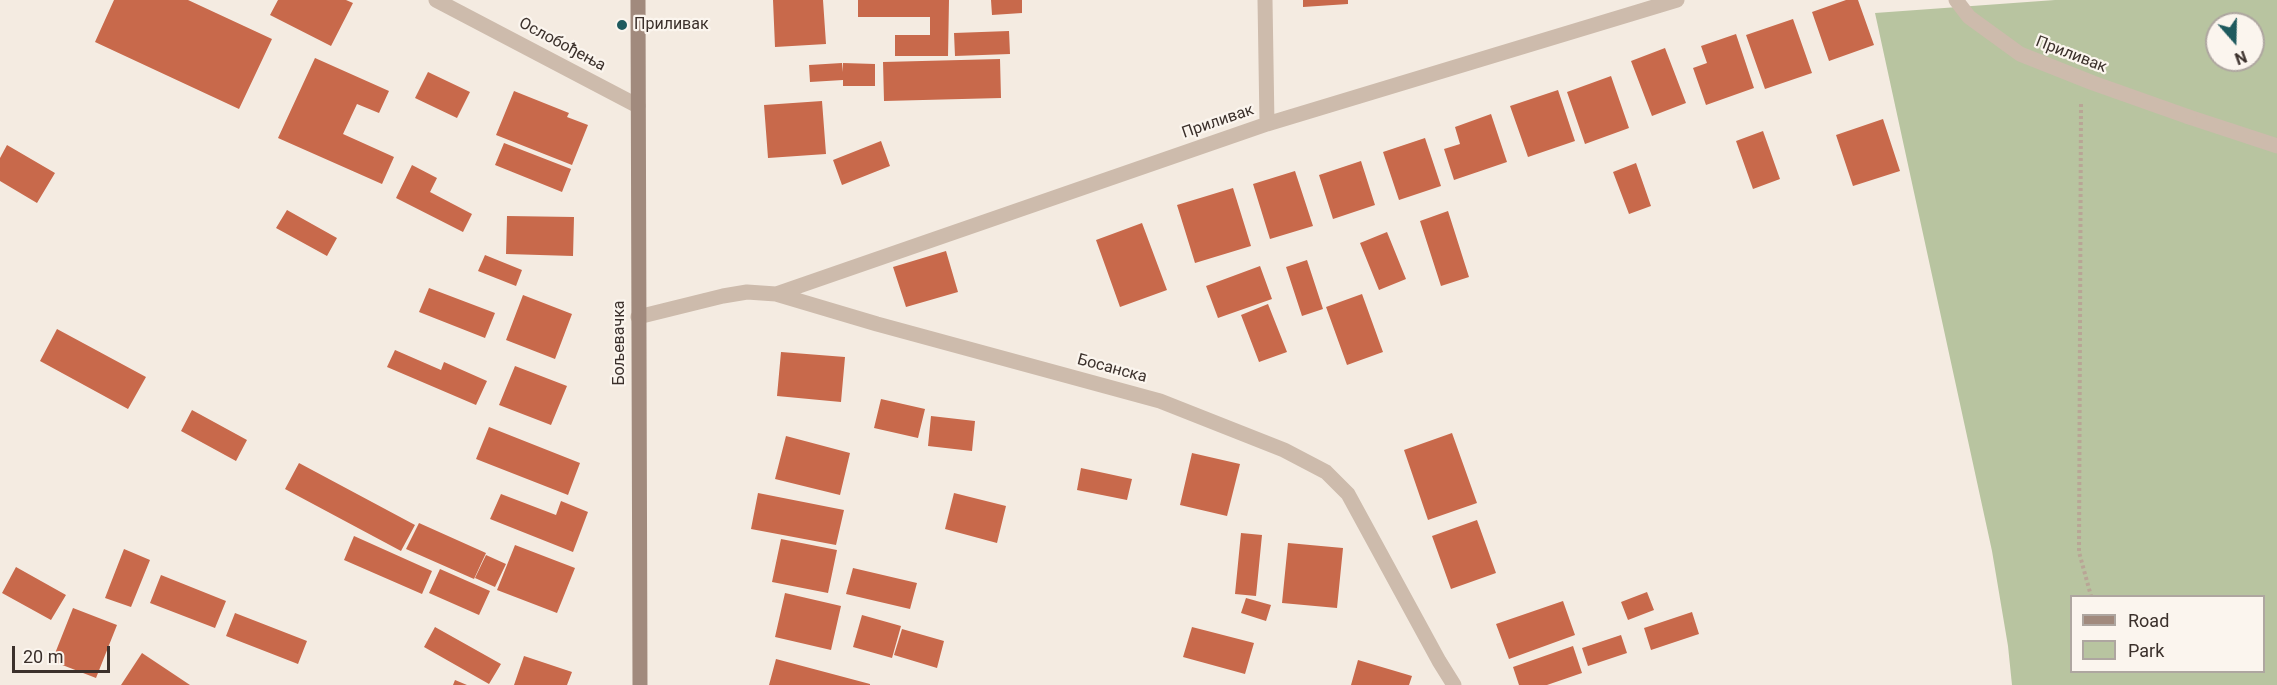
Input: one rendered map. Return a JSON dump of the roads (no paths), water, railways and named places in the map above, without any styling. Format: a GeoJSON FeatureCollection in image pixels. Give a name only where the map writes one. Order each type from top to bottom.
{"type":"FeatureCollection","features":[{"type":"Feature","properties":{"kind":"main road","name":"Бољевачка"},"geometry":{"type":"LineString","coordinates":[[638,0],[640,685]]}},
{"type":"Feature","properties":{"kind":"street","name":"Ослобођења"},"geometry":{"type":"LineString","coordinates":[[436,0],[638,106]]}},
{"type":"Feature","properties":{"kind":"street"},"geometry":{"type":"LineString","coordinates":[[1266,0],[1267,124]]}},
{"type":"Feature","properties":{"kind":"street","name":"Приливак"},"geometry":{"type":"LineString","coordinates":[[776,294],[1267,124],[1677,0]]}},
{"type":"Feature","properties":{"kind":"street","name":"Приливак"},"geometry":{"type":"LineString","coordinates":[[1956,0],[1969,17],[2020,54],[2189,117],[2277,146]]}},
{"type":"Feature","properties":{"kind":"street","name":"Босанска"},"geometry":{"type":"LineString","coordinates":[[638,317],[723,296],[747,292],[776,294],[889,328],[1160,401],[1307,460],[1326,472],[1348,494],[1454,685]]}},
{"type":"Feature","properties":{"kind":"place","name":"Приливак"},"geometry":{"type":"Point","coordinates":[622,25]}}]}
